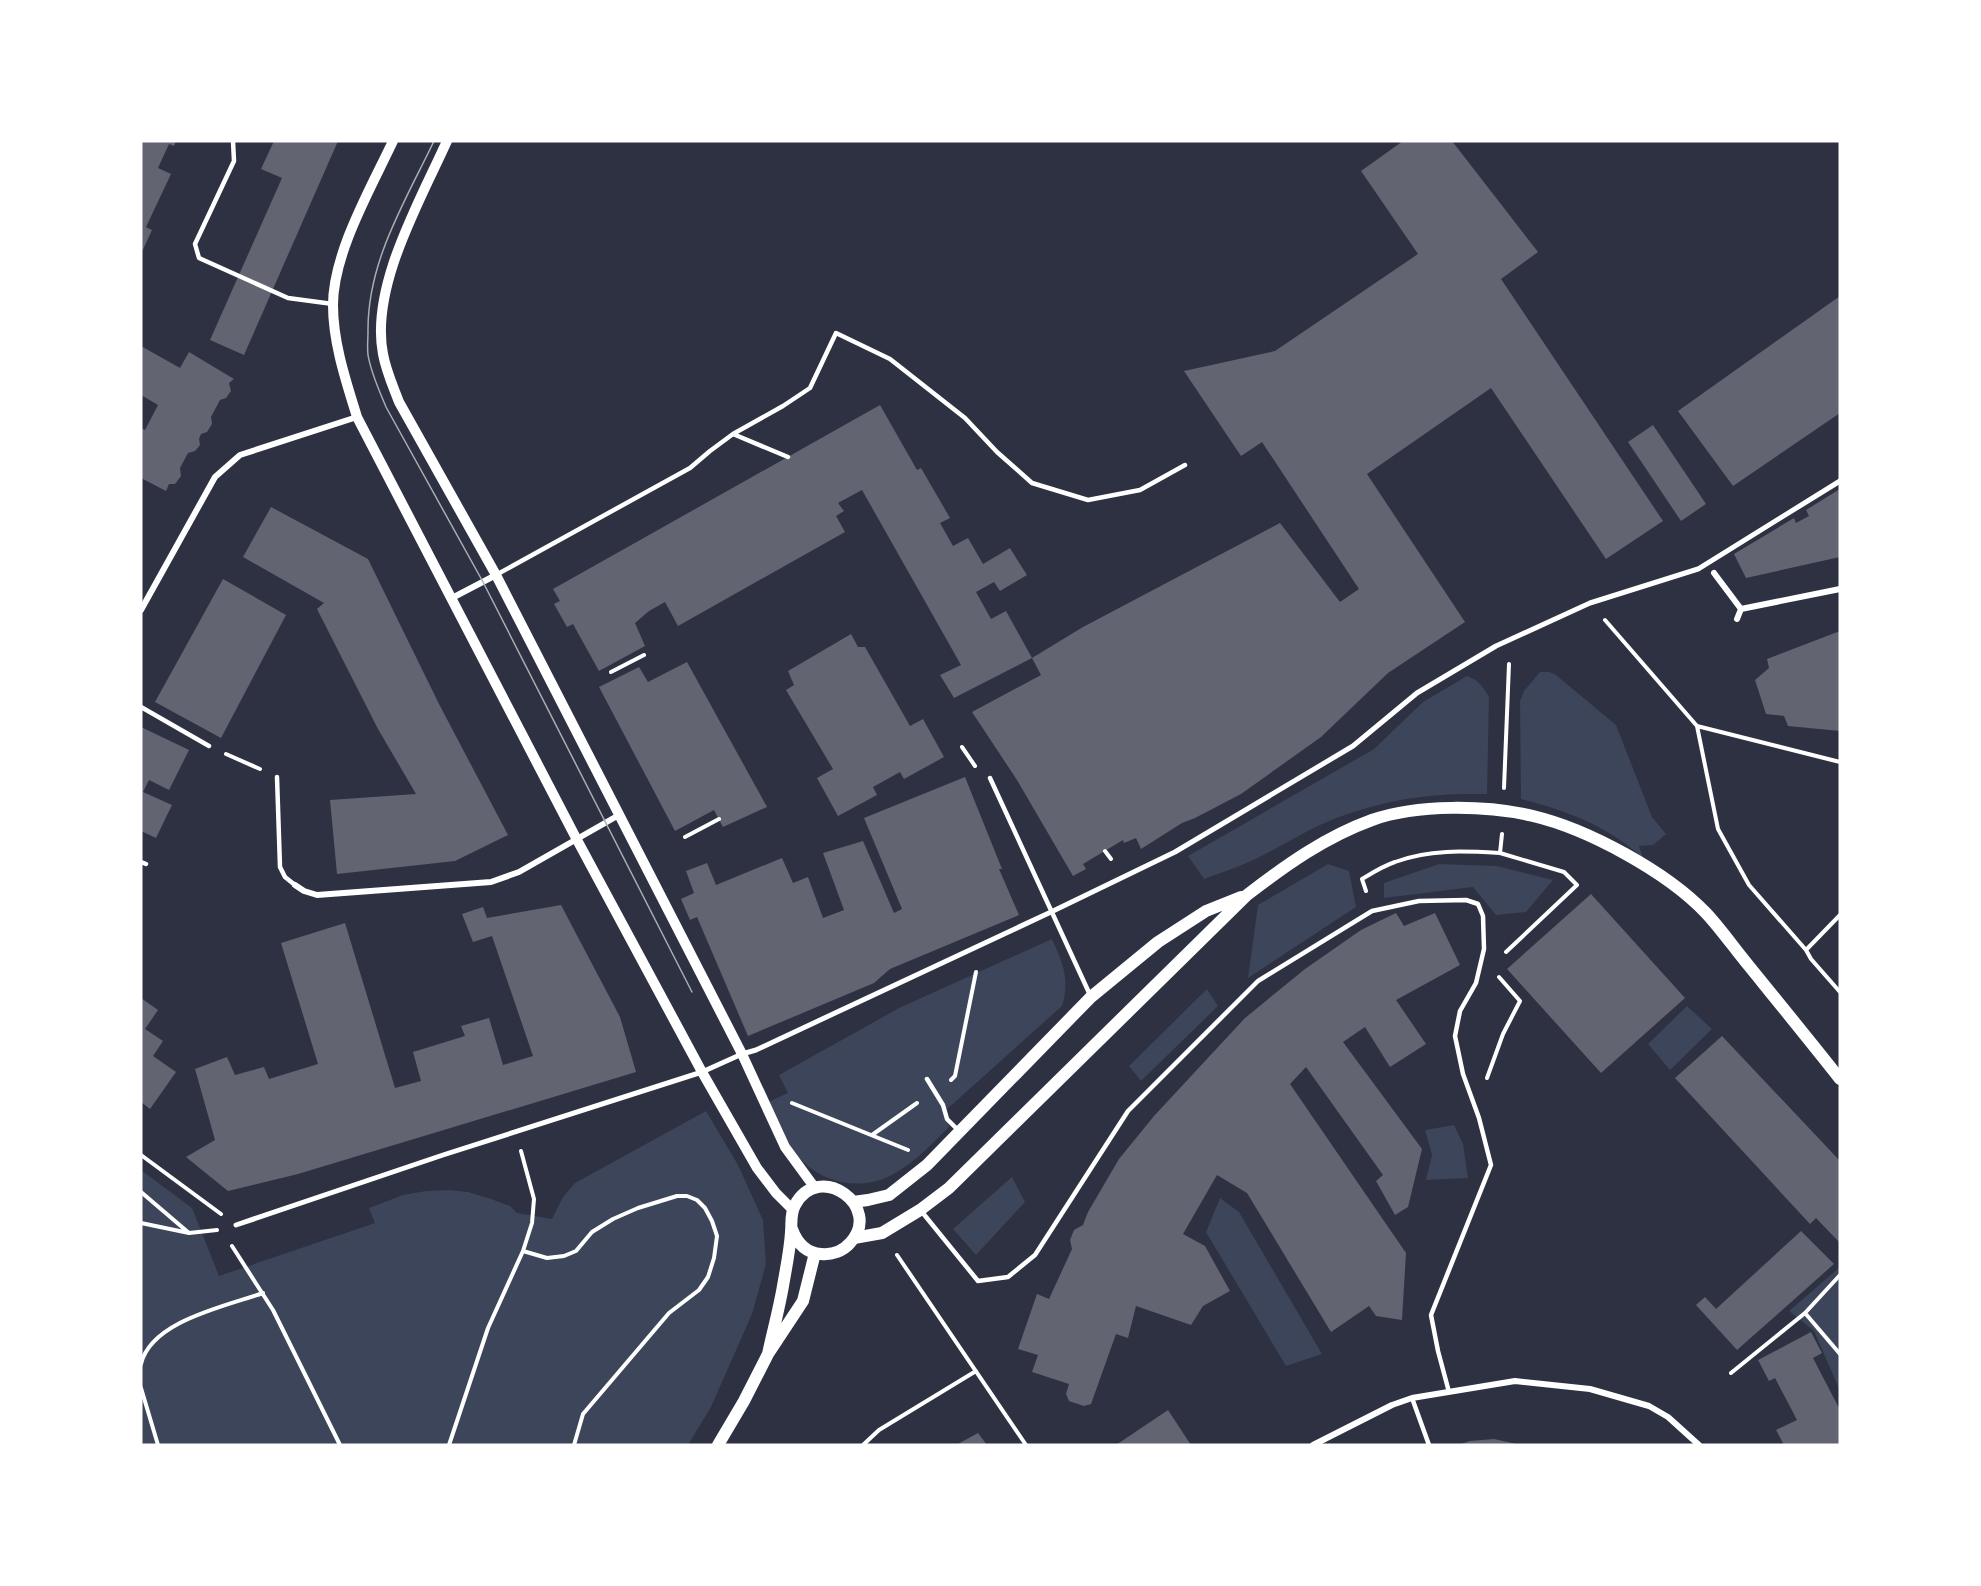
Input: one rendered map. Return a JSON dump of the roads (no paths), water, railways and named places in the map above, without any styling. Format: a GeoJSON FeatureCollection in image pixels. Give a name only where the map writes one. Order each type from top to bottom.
{"type":"FeatureCollection","features":[{"type":"Feature","properties":{"kind":"main road"},"geometry":{"type":"LineString","coordinates":[[854,1238],[882,1233],[920,1210],[949,1188],[1248,894],[1278,870],[1324,841],[1372,820],[1412,811],[1438,808],[1504,811],[1533,816],[1603,843],[1650,869],[1705,912],[1840,1078]]}},
{"type":"Feature","properties":{"kind":"main road"},"geometry":{"type":"LineString","coordinates":[[853,1202],[889,1195],[927,1165],[1090,997],[1158,942],[1206,911],[1248,894]]}},
{"type":"Feature","properties":{"kind":"main road"},"geometry":{"type":"LineString","coordinates":[[768,1353],[783,1288],[793,1210],[801,1197],[815,1188],[823,1187],[840,1190],[857,1208],[859,1223],[854,1238],[849,1245],[832,1254],[808,1251],[800,1244],[792,1229]]}},
{"type":"Feature","properties":{"kind":"main road"},"geometry":{"type":"LineString","coordinates":[[718,1445],[744,1401],[768,1353],[803,1301],[815,1253]]}},
{"type":"Feature","properties":{"kind":"street"},"geometry":{"type":"LineString","coordinates":[[393,141],[349,237],[338,270],[333,304],[336,339],[357,417],[576,838],[702,1072],[758,1168],[776,1193],[793,1210]]}},
{"type":"Feature","properties":{"kind":"street"},"geometry":{"type":"LineString","coordinates":[[447,141],[395,257],[383,301],[382,352],[388,373],[399,402],[496,575],[742,1054],[784,1147],[815,1188]]}},
{"type":"Feature","properties":{"kind":"street"},"geometry":{"type":"LineString","coordinates":[[141,610],[215,477],[240,455],[357,417]]}},
{"type":"Feature","properties":{"kind":"street"},"geometry":{"type":"LineString","coordinates":[[236,1225],[442,1155],[702,1072],[756,1050],[1175,852],[1353,746],[1417,693],[1496,646],[1590,603],[1698,569],[1840,481]]}},
{"type":"Feature","properties":{"kind":"street"},"geometry":{"type":"LineString","coordinates":[[1707,564],[1741,609]]}},
{"type":"Feature","properties":{"kind":"street"},"geometry":{"type":"LineString","coordinates":[[452,598],[496,575]]}},
{"type":"Feature","properties":{"kind":"street"},"geometry":{"type":"LineString","coordinates":[[1741,609],[1840,589]]}},
{"type":"Feature","properties":{"kind":"street"},"geometry":{"type":"LineString","coordinates":[[1737,619],[1741,609]]}},
{"type":"Feature","properties":{"kind":"street"},"geometry":{"type":"LineString","coordinates":[[295,885],[317,895],[491,882],[519,872],[619,815]]}},
{"type":"Feature","properties":{"kind":"street"},"geometry":{"type":"LineString","coordinates":[[1313,1445],[1392,1405],[1412,1398],[1515,1381],[1590,1389],[1649,1406],[1668,1417],[1699,1445]]}},
{"type":"Feature","properties":{"kind":"lane"},"geometry":{"type":"LineString","coordinates":[[233,141],[234,161],[195,244],[199,258],[288,298],[333,304]]}},
{"type":"Feature","properties":{"kind":"lane"},"geometry":{"type":"LineString","coordinates":[[496,575],[690,468],[733,434],[810,388],[836,333],[890,359],[965,418],[997,452],[1032,483],[1088,500],[1140,490],[1185,465]]}},
{"type":"Feature","properties":{"kind":"lane"},"geometry":{"type":"LineString","coordinates":[[733,434],[788,457]]}},
{"type":"Feature","properties":{"kind":"lane"},"geometry":{"type":"LineString","coordinates":[[141,707],[209,746]]}},
{"type":"Feature","properties":{"kind":"lane"},"geometry":{"type":"LineString","coordinates":[[277,777],[280,867],[285,877],[295,885]]}},
{"type":"Feature","properties":{"kind":"lane"},"geometry":{"type":"LineString","coordinates":[[990,778],[1090,997]]}},
{"type":"Feature","properties":{"kind":"lane"},"geometry":{"type":"LineString","coordinates":[[920,1210],[978,1281],[1008,1277],[1035,1255],[1128,1111],[1258,981],[1372,911],[1419,901],[1466,900],[1478,904],[1483,916],[1484,949],[1476,983],[1460,1011],[1455,1036],[1491,1165],[1431,1315],[1449,1392]]}},
{"type":"Feature","properties":{"kind":"lane"},"geometry":{"type":"LineString","coordinates":[[927,1079],[943,1105],[947,1119],[960,1132]]}},
{"type":"Feature","properties":{"kind":"lane"},"geometry":{"type":"LineString","coordinates":[[1412,1398],[1429,1445]]}},
{"type":"Feature","properties":{"kind":"tram line"},"geometry":{"type":"LineString","coordinates":[[434,141],[390,233],[374,281],[369,306],[368,355],[371,368],[386,407],[483,582],[692,992]]}}]}
